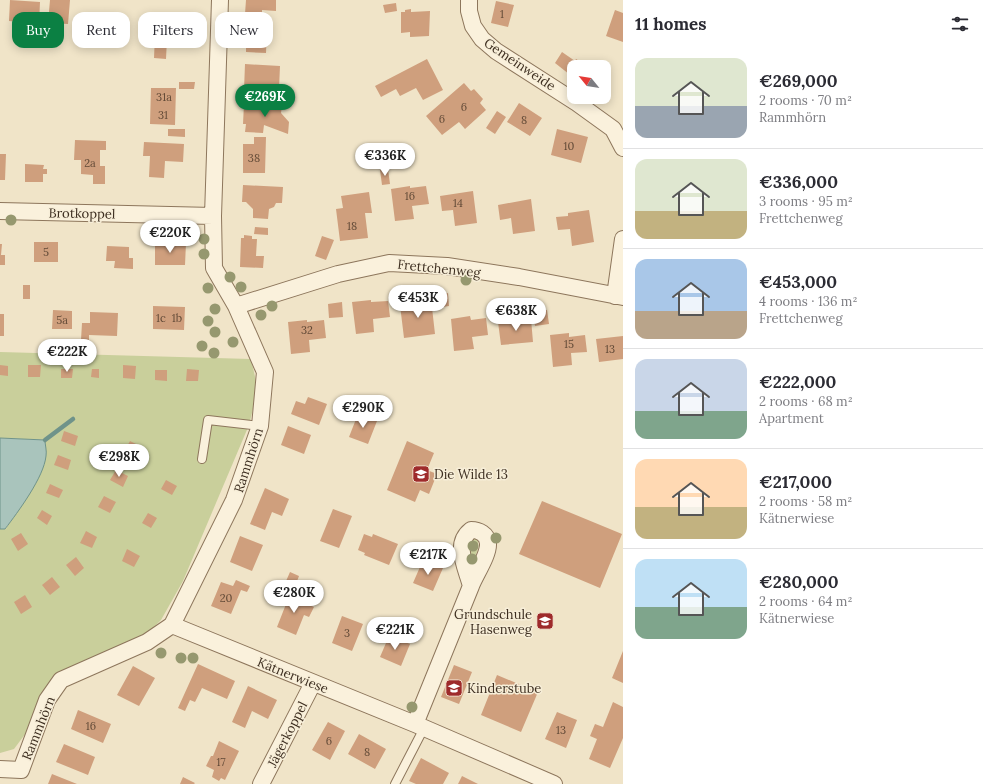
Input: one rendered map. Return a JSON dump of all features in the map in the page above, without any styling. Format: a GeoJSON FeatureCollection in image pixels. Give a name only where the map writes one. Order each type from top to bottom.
{"type":"FeatureCollection","features":[{"type":"Feature","properties":{"kind":"street","name":"Rammhörn"},"geometry":{"type":"LineString","coordinates":[[0,770],[18,777],[47,700],[61,680],[147,642],[172,625],[234,500],[260,426],[265,372],[236,306],[214,268],[213,216],[220,0]]}},
{"type":"Feature","properties":{"kind":"street","name":"Gemeinweide"},"geometry":{"type":"LineString","coordinates":[[469,0],[469,11],[473,26],[482,39],[496,51],[577,103],[613,129],[623,148]]}},
{"type":"Feature","properties":{"kind":"street","name":"Brotkoppel"},"geometry":{"type":"LineString","coordinates":[[0,211],[213,216]]}},
{"type":"Feature","properties":{"kind":"street"},"geometry":{"type":"LineString","coordinates":[[619,296],[623,239]]}},
{"type":"Feature","properties":{"kind":"street","name":"Frettchenweg"},"geometry":{"type":"LineString","coordinates":[[236,306],[338,274],[389,263],[447,266],[619,296]]}},
{"type":"Feature","properties":{"kind":"street"},"geometry":{"type":"LineString","coordinates":[[420,726],[471,586]]}},
{"type":"Feature","properties":{"kind":"street","name":"Kätnerwiese"},"geometry":{"type":"LineString","coordinates":[[172,625],[420,726],[527,779],[554,784]]}},
{"type":"Feature","properties":{"kind":"street","name":"Jägerkoppel"},"geometry":{"type":"LineString","coordinates":[[261,784],[313,683]]}},
{"type":"Feature","properties":{"kind":"lane"},"geometry":{"type":"LineString","coordinates":[[202,459],[208,420],[260,426]]}},
{"type":"Feature","properties":{"kind":"lane"},"geometry":{"type":"LineString","coordinates":[[395,784],[420,726]]}},
{"type":"Feature","properties":{"kind":"green space"},"geometry":{"type":"Polygon","coordinates":[[[0,352],[251,359],[256,381],[255,401],[249,425],[183,581],[161,620],[144,637],[64,672],[44,690],[26,733],[14,749],[0,753],[0,529],[6,529],[45,440],[0,438],[0,352]]]}},
{"type":"Feature","properties":{"kind":"green space"},"geometry":{"type":"Polygon","coordinates":[[[477,536],[477,550],[471,563],[468,558],[469,542],[477,536]]]}},
{"type":"Feature","properties":{"kind":"water"},"geometry":{"type":"Polygon","coordinates":[[[0,438],[45,440],[46,452],[41,474],[36,484],[5,529],[0,529],[0,438]]]}},
{"type":"Feature","properties":{"kind":"building"},"geometry":{"type":"Polygon","coordinates":[[[10,0],[40,2],[40,12],[12,12],[12,21],[9,21],[10,0]]]}},
{"type":"Feature","properties":{"kind":"building"},"geometry":{"type":"Polygon","coordinates":[[[50,0],[70,0],[68,24],[64,24],[64,12],[49,12],[50,0]]]}},
{"type":"Feature","properties":{"kind":"building"},"geometry":{"type":"Polygon","coordinates":[[[246,0],[276,0],[276,11],[262,10],[262,12],[245,12],[246,0]]]}},
{"type":"Feature","properties":{"kind":"building"},"geometry":{"type":"Polygon","coordinates":[[[496,1],[514,5],[508,27],[491,23],[496,1]]]}},
{"type":"Feature","properties":{"kind":"building"},"geometry":{"type":"Polygon","coordinates":[[[396,3],[397,11],[385,13],[383,5],[396,3]]]}},
{"type":"Feature","properties":{"kind":"building"},"geometry":{"type":"Polygon","coordinates":[[[411,9],[411,12],[430,11],[429,36],[410,37],[410,32],[401,33],[401,12],[411,9]]]}},
{"type":"Feature","properties":{"kind":"building"},"geometry":{"type":"Polygon","coordinates":[[[615,10],[623,13],[623,42],[606,36],[615,10]]]}},
{"type":"Feature","properties":{"kind":"building"},"geometry":{"type":"Polygon","coordinates":[[[154,48],[167,48],[166,59],[154,58],[154,48]]]}},
{"type":"Feature","properties":{"kind":"building"},"geometry":{"type":"Polygon","coordinates":[[[246,48],[266,48],[266,53],[246,52],[246,48]]]}},
{"type":"Feature","properties":{"kind":"building"},"geometry":{"type":"Polygon","coordinates":[[[562,52],[574,60],[567,60],[567,72],[555,63],[562,52]]]}},
{"type":"Feature","properties":{"kind":"building"},"geometry":{"type":"Polygon","coordinates":[[[427,59],[443,90],[423,100],[416,88],[400,96],[396,89],[381,97],[375,86],[427,59]]]}},
{"type":"Feature","properties":{"kind":"building"},"geometry":{"type":"Polygon","coordinates":[[[245,64],[280,66],[279,89],[244,90],[245,64]]]}},
{"type":"Feature","properties":{"kind":"building"},"geometry":{"type":"Polygon","coordinates":[[[179,82],[195,82],[194,89],[179,89],[179,82]]]}},
{"type":"Feature","properties":{"kind":"building"},"geometry":{"type":"Polygon","coordinates":[[[464,83],[471,91],[474,89],[483,99],[480,103],[486,110],[465,129],[459,122],[442,135],[426,116],[464,83]]]}},
{"type":"Feature","properties":{"kind":"building"},"geometry":{"type":"Polygon","coordinates":[[[151,88],[176,88],[175,125],[150,124],[151,88]]]}},
{"type":"Feature","properties":{"kind":"building"},"geometry":{"type":"Polygon","coordinates":[[[264,101],[276,102],[276,105],[282,106],[281,113],[289,122],[288,134],[264,125],[263,133],[245,132],[246,124],[243,124],[244,104],[264,105],[264,101]]]}},
{"type":"Feature","properties":{"kind":"building"},"geometry":{"type":"Polygon","coordinates":[[[519,103],[542,118],[530,136],[507,122],[519,103]]]}},
{"type":"Feature","properties":{"kind":"building"},"geometry":{"type":"Polygon","coordinates":[[[497,111],[506,117],[495,134],[486,128],[497,111]]]}},
{"type":"Feature","properties":{"kind":"building"},"geometry":{"type":"Polygon","coordinates":[[[168,129],[185,129],[185,137],[168,136],[168,129]]]}},
{"type":"Feature","properties":{"kind":"building"},"geometry":{"type":"Polygon","coordinates":[[[557,129],[588,137],[581,163],[551,155],[557,129]]]}},
{"type":"Feature","properties":{"kind":"building"},"geometry":{"type":"Polygon","coordinates":[[[254,137],[266,137],[265,173],[243,173],[243,144],[254,144],[254,137]]]}},
{"type":"Feature","properties":{"kind":"building"},"geometry":{"type":"Polygon","coordinates":[[[75,140],[106,141],[106,150],[100,150],[100,166],[105,166],[105,184],[93,184],[93,175],[81,174],[81,160],[74,160],[75,140]]]}},
{"type":"Feature","properties":{"kind":"building"},"geometry":{"type":"Polygon","coordinates":[[[144,142],[184,144],[183,162],[165,161],[164,178],[149,177],[150,156],[143,156],[144,142]]]}},
{"type":"Feature","properties":{"kind":"building"},"geometry":{"type":"Polygon","coordinates":[[[0,154],[6,154],[5,180],[0,180],[0,154]]]}},
{"type":"Feature","properties":{"kind":"building"},"geometry":{"type":"Polygon","coordinates":[[[25,164],[44,165],[43,169],[47,169],[47,174],[43,174],[43,182],[25,182],[25,164]]]}},
{"type":"Feature","properties":{"kind":"building"},"geometry":{"type":"Polygon","coordinates":[[[388,169],[390,184],[382,185],[380,170],[388,169]]]}},
{"type":"Feature","properties":{"kind":"building"},"geometry":{"type":"Polygon","coordinates":[[[243,185],[283,187],[282,203],[276,203],[274,207],[269,209],[268,219],[253,218],[253,209],[246,202],[242,202],[243,185]]]}},
{"type":"Feature","properties":{"kind":"building"},"geometry":{"type":"Polygon","coordinates":[[[410,186],[410,188],[426,186],[429,204],[412,206],[414,219],[395,221],[391,189],[410,186]]]}},
{"type":"Feature","properties":{"kind":"building"},"geometry":{"type":"Polygon","coordinates":[[[473,191],[477,223],[455,226],[453,210],[442,211],[440,196],[473,191]]]}},
{"type":"Feature","properties":{"kind":"building"},"geometry":{"type":"Polygon","coordinates":[[[369,192],[372,213],[365,213],[368,238],[340,241],[336,209],[343,208],[341,196],[369,192]]]}},
{"type":"Feature","properties":{"kind":"building"},"geometry":{"type":"Polygon","coordinates":[[[531,199],[535,231],[513,234],[511,218],[500,220],[498,205],[531,199]]]}},
{"type":"Feature","properties":{"kind":"building"},"geometry":{"type":"Polygon","coordinates":[[[589,210],[594,242],[572,246],[570,229],[558,230],[556,217],[568,216],[568,213],[589,210]]]}},
{"type":"Feature","properties":{"kind":"building"},"geometry":{"type":"Polygon","coordinates":[[[255,227],[268,228],[268,235],[254,234],[255,227]]]}},
{"type":"Feature","properties":{"kind":"building"},"geometry":{"type":"Polygon","coordinates":[[[244,235],[252,236],[252,239],[257,239],[256,256],[264,256],[263,268],[240,267],[241,238],[244,238],[244,235]]]}},
{"type":"Feature","properties":{"kind":"building"},"geometry":{"type":"Polygon","coordinates":[[[322,236],[334,240],[326,260],[315,256],[322,236]]]}},
{"type":"Feature","properties":{"kind":"building"},"geometry":{"type":"Polygon","coordinates":[[[34,242],[58,242],[58,262],[34,262],[34,242]]]}},
{"type":"Feature","properties":{"kind":"building"},"geometry":{"type":"Polygon","coordinates":[[[155,242],[186,243],[185,265],[155,265],[155,242]]]}},
{"type":"Feature","properties":{"kind":"building"},"geometry":{"type":"Polygon","coordinates":[[[0,244],[2,244],[1,255],[5,255],[5,265],[0,265],[0,244]]]}},
{"type":"Feature","properties":{"kind":"building"},"geometry":{"type":"Polygon","coordinates":[[[107,246],[129,247],[129,258],[133,258],[133,269],[114,268],[115,261],[106,261],[107,246]]]}},
{"type":"Feature","properties":{"kind":"building"},"geometry":{"type":"Polygon","coordinates":[[[23,285],[30,285],[30,299],[23,299],[23,285]]]}},
{"type":"Feature","properties":{"kind":"building"},"geometry":{"type":"Polygon","coordinates":[[[448,293],[449,306],[436,308],[435,295],[448,293]]]}},
{"type":"Feature","properties":{"kind":"building"},"geometry":{"type":"Polygon","coordinates":[[[431,299],[435,334],[404,338],[400,305],[419,303],[419,300],[431,299]]]}},
{"type":"Feature","properties":{"kind":"building"},"geometry":{"type":"Polygon","coordinates":[[[371,300],[371,302],[388,301],[390,317],[373,319],[374,332],[356,334],[352,302],[371,300]]]}},
{"type":"Feature","properties":{"kind":"building"},"geometry":{"type":"Polygon","coordinates":[[[342,302],[343,317],[329,318],[328,304],[342,302]]]}},
{"type":"Feature","properties":{"kind":"building"},"geometry":{"type":"Polygon","coordinates":[[[153,306],[185,307],[184,330],[153,329],[153,306]]]}},
{"type":"Feature","properties":{"kind":"building"},"geometry":{"type":"Polygon","coordinates":[[[53,310],[72,311],[72,329],[52,329],[53,310]]]}},
{"type":"Feature","properties":{"kind":"building"},"geometry":{"type":"Polygon","coordinates":[[[547,310],[549,324],[535,326],[533,312],[547,310]]]}},
{"type":"Feature","properties":{"kind":"building"},"geometry":{"type":"Polygon","coordinates":[[[90,312],[118,313],[117,336],[89,335],[89,340],[81,340],[82,323],[90,323],[90,312]]]}},
{"type":"Feature","properties":{"kind":"building"},"geometry":{"type":"Polygon","coordinates":[[[0,314],[4,314],[4,336],[0,336],[0,314]]]}},
{"type":"Feature","properties":{"kind":"building"},"geometry":{"type":"Polygon","coordinates":[[[470,316],[471,320],[486,318],[488,335],[472,337],[474,349],[454,351],[451,319],[470,316]]]}},
{"type":"Feature","properties":{"kind":"building"},"geometry":{"type":"Polygon","coordinates":[[[531,319],[533,342],[501,345],[498,322],[531,319]]]}},
{"type":"Feature","properties":{"kind":"building"},"geometry":{"type":"Polygon","coordinates":[[[307,320],[307,322],[324,320],[326,338],[309,340],[310,352],[291,354],[288,322],[307,320]]]}},
{"type":"Feature","properties":{"kind":"building"},"geometry":{"type":"Polygon","coordinates":[[[569,333],[569,337],[585,335],[587,352],[571,353],[572,365],[553,367],[550,335],[569,333]]]}},
{"type":"Feature","properties":{"kind":"building"},"geometry":{"type":"Polygon","coordinates":[[[623,336],[623,359],[599,362],[596,339],[623,336]]]}},
{"type":"Feature","properties":{"kind":"building"},"geometry":{"type":"Polygon","coordinates":[[[0,365],[8,366],[8,376],[0,375],[0,365]]]}},
{"type":"Feature","properties":{"kind":"building"},"geometry":{"type":"Polygon","coordinates":[[[28,365],[41,365],[40,377],[28,377],[28,365]]]}},
{"type":"Feature","properties":{"kind":"building"},"geometry":{"type":"Polygon","coordinates":[[[123,365],[136,366],[135,379],[123,378],[123,365]]]}},
{"type":"Feature","properties":{"kind":"building"},"geometry":{"type":"Polygon","coordinates":[[[61,369],[73,369],[72,378],[61,378],[61,369]]]}},
{"type":"Feature","properties":{"kind":"building"},"geometry":{"type":"Polygon","coordinates":[[[92,369],[99,369],[99,378],[91,377],[92,369]]]}},
{"type":"Feature","properties":{"kind":"building"},"geometry":{"type":"Polygon","coordinates":[[[187,369],[199,370],[198,381],[186,381],[187,369]]]}},
{"type":"Feature","properties":{"kind":"building"},"geometry":{"type":"Polygon","coordinates":[[[155,370],[167,370],[167,381],[155,380],[155,370]]]}},
{"type":"Feature","properties":{"kind":"building"},"geometry":{"type":"Polygon","coordinates":[[[308,397],[327,404],[319,425],[291,414],[296,401],[305,404],[308,397]]]}},
{"type":"Feature","properties":{"kind":"building"},"geometry":{"type":"Polygon","coordinates":[[[358,414],[377,421],[368,444],[349,437],[358,414]]]}},
{"type":"Feature","properties":{"kind":"building"},"geometry":{"type":"Polygon","coordinates":[[[288,426],[311,435],[304,454],[281,445],[288,426]]]}},
{"type":"Feature","properties":{"kind":"building"},"geometry":{"type":"Polygon","coordinates":[[[64,431],[78,436],[75,446],[61,441],[64,431]]]}},
{"type":"Feature","properties":{"kind":"building"},"geometry":{"type":"Polygon","coordinates":[[[130,441],[142,447],[136,458],[124,452],[130,441]]]}},
{"type":"Feature","properties":{"kind":"building"},"geometry":{"type":"Polygon","coordinates":[[[407,441],[434,453],[427,470],[437,474],[429,494],[420,490],[415,502],[387,490],[407,441]]]}},
{"type":"Feature","properties":{"kind":"building"},"geometry":{"type":"Polygon","coordinates":[[[58,455],[71,460],[68,470],[54,465],[58,455]]]}},
{"type":"Feature","properties":{"kind":"building"},"geometry":{"type":"Polygon","coordinates":[[[116,470],[128,476],[123,487],[110,480],[116,470]]]}},
{"type":"Feature","properties":{"kind":"building"},"geometry":{"type":"Polygon","coordinates":[[[166,480],[177,486],[172,495],[161,489],[166,480]]]}},
{"type":"Feature","properties":{"kind":"building"},"geometry":{"type":"Polygon","coordinates":[[[50,484],[63,490],[59,498],[46,493],[50,484]]]}},
{"type":"Feature","properties":{"kind":"building"},"geometry":{"type":"Polygon","coordinates":[[[265,488],[289,499],[282,516],[272,512],[265,530],[250,524],[265,488]]]}},
{"type":"Feature","properties":{"kind":"building"},"geometry":{"type":"Polygon","coordinates":[[[104,496],[116,502],[110,513],[98,507],[104,496]]]}},
{"type":"Feature","properties":{"kind":"building"},"geometry":{"type":"Polygon","coordinates":[[[542,501],[622,534],[600,588],[519,554],[542,501]]]}},
{"type":"Feature","properties":{"kind":"building"},"geometry":{"type":"Polygon","coordinates":[[[333,509],[352,516],[339,548],[320,541],[333,509]]]}},
{"type":"Feature","properties":{"kind":"building"},"geometry":{"type":"Polygon","coordinates":[[[42,510],[52,516],[47,525],[37,518],[42,510]]]}},
{"type":"Feature","properties":{"kind":"building"},"geometry":{"type":"Polygon","coordinates":[[[148,513],[157,518],[151,528],[142,523],[148,513]]]}},
{"type":"Feature","properties":{"kind":"building"},"geometry":{"type":"Polygon","coordinates":[[[86,531],[97,537],[92,548],[80,543],[86,531]]]}},
{"type":"Feature","properties":{"kind":"building"},"geometry":{"type":"Polygon","coordinates":[[[21,533],[28,544],[18,551],[11,539],[21,533]]]}},
{"type":"Feature","properties":{"kind":"building"},"geometry":{"type":"Polygon","coordinates":[[[364,534],[372,537],[373,534],[398,544],[389,565],[364,555],[365,553],[358,550],[364,534]]]}},
{"type":"Feature","properties":{"kind":"building"},"geometry":{"type":"Polygon","coordinates":[[[240,536],[263,545],[252,571],[230,562],[240,536]]]}},
{"type":"Feature","properties":{"kind":"building"},"geometry":{"type":"Polygon","coordinates":[[[127,549],[140,556],[134,567],[122,561],[127,549]]]}},
{"type":"Feature","properties":{"kind":"building"},"geometry":{"type":"Polygon","coordinates":[[[76,557],[84,568],[75,576],[66,565],[76,557]]]}},
{"type":"Feature","properties":{"kind":"building"},"geometry":{"type":"Polygon","coordinates":[[[423,560],[443,568],[433,591],[413,583],[423,560]]]}},
{"type":"Feature","properties":{"kind":"building"},"geometry":{"type":"Polygon","coordinates":[[[290,572],[299,576],[293,592],[283,588],[290,572]]]}},
{"type":"Feature","properties":{"kind":"building"},"geometry":{"type":"Polygon","coordinates":[[[52,577],[60,587],[50,595],[42,585],[52,577]]]}},
{"type":"Feature","properties":{"kind":"building"},"geometry":{"type":"Polygon","coordinates":[[[236,580],[250,586],[247,592],[241,590],[231,614],[211,606],[221,582],[233,586],[236,580]]]}},
{"type":"Feature","properties":{"kind":"building"},"geometry":{"type":"Polygon","coordinates":[[[290,594],[310,602],[309,605],[314,607],[309,617],[304,615],[296,635],[277,627],[290,594]]]}},
{"type":"Feature","properties":{"kind":"building"},"geometry":{"type":"Polygon","coordinates":[[[25,595],[32,607],[21,614],[14,602],[25,595]]]}},
{"type":"Feature","properties":{"kind":"building"},"geometry":{"type":"Polygon","coordinates":[[[342,616],[363,624],[352,651],[332,643],[342,616]]]}},
{"type":"Feature","properties":{"kind":"building"},"geometry":{"type":"Polygon","coordinates":[[[389,636],[410,644],[401,666],[380,657],[389,636]]]}},
{"type":"Feature","properties":{"kind":"building"},"geometry":{"type":"Polygon","coordinates":[[[623,651],[623,683],[612,678],[623,651]]]}},
{"type":"Feature","properties":{"kind":"building"},"geometry":{"type":"Polygon","coordinates":[[[198,664],[235,681],[227,699],[202,688],[195,702],[190,700],[185,711],[178,708],[198,664]]]}},
{"type":"Feature","properties":{"kind":"building"},"geometry":{"type":"Polygon","coordinates":[[[454,665],[472,672],[459,704],[441,697],[454,665]]]}},
{"type":"Feature","properties":{"kind":"building"},"geometry":{"type":"Polygon","coordinates":[[[133,666],[155,678],[139,706],[117,695],[133,666]]]}},
{"type":"Feature","properties":{"kind":"building"},"geometry":{"type":"Polygon","coordinates":[[[497,675],[538,692],[521,732],[481,715],[497,675]]]}},
{"type":"Feature","properties":{"kind":"building"},"geometry":{"type":"Polygon","coordinates":[[[248,686],[277,700],[268,719],[252,711],[245,728],[232,722],[248,686]]]}},
{"type":"Feature","properties":{"kind":"building"},"geometry":{"type":"Polygon","coordinates":[[[613,702],[623,707],[623,738],[610,768],[589,759],[597,739],[590,736],[595,724],[603,727],[613,702]]]}},
{"type":"Feature","properties":{"kind":"building"},"geometry":{"type":"Polygon","coordinates":[[[78,710],[111,724],[103,743],[71,729],[78,710]]]}},
{"type":"Feature","properties":{"kind":"building"},"geometry":{"type":"Polygon","coordinates":[[[557,712],[577,720],[566,748],[545,739],[557,712]]]}},
{"type":"Feature","properties":{"kind":"building"},"geometry":{"type":"Polygon","coordinates":[[[328,722],[345,731],[330,760],[312,750],[328,722]]]}},
{"type":"Feature","properties":{"kind":"building"},"geometry":{"type":"Polygon","coordinates":[[[359,734],[386,749],[375,769],[348,754],[359,734]]]}},
{"type":"Feature","properties":{"kind":"building"},"geometry":{"type":"Polygon","coordinates":[[[219,741],[239,751],[225,780],[221,778],[219,781],[212,777],[214,770],[206,766],[211,756],[213,756],[219,741]]]}},
{"type":"Feature","properties":{"kind":"building"},"geometry":{"type":"Polygon","coordinates":[[[64,744],[95,757],[88,775],[56,762],[64,744]]]}},
{"type":"Feature","properties":{"kind":"building"},"geometry":{"type":"Polygon","coordinates":[[[421,758],[449,773],[443,784],[416,784],[409,781],[421,758]]]}},
{"type":"Feature","properties":{"kind":"building"},"geometry":{"type":"Polygon","coordinates":[[[52,774],[77,784],[48,784],[52,774]]]}},
{"type":"Feature","properties":{"kind":"building"},"geometry":{"type":"Polygon","coordinates":[[[462,776],[478,784],[458,784],[462,776]]]}},
{"type":"Feature","properties":{"kind":"building"},"geometry":{"type":"Polygon","coordinates":[[[183,777],[195,783],[180,784],[183,777]]]}},
{"type":"Feature","properties":{"kind":"waterway"},"geometry":{"type":"LineString","coordinates":[[45,440],[73,419]]}},
{"type":"Feature","properties":{"kind":"place","name":"Die Wilde 13"},"geometry":{"type":"Point","coordinates":[421,474]}},
{"type":"Feature","properties":{"kind":"place","name":"Grundschule Hasenweg"},"geometry":{"type":"Point","coordinates":[545,621]}},
{"type":"Feature","properties":{"kind":"place","name":"Kinderstube"},"geometry":{"type":"Point","coordinates":[454,688]}}]}
